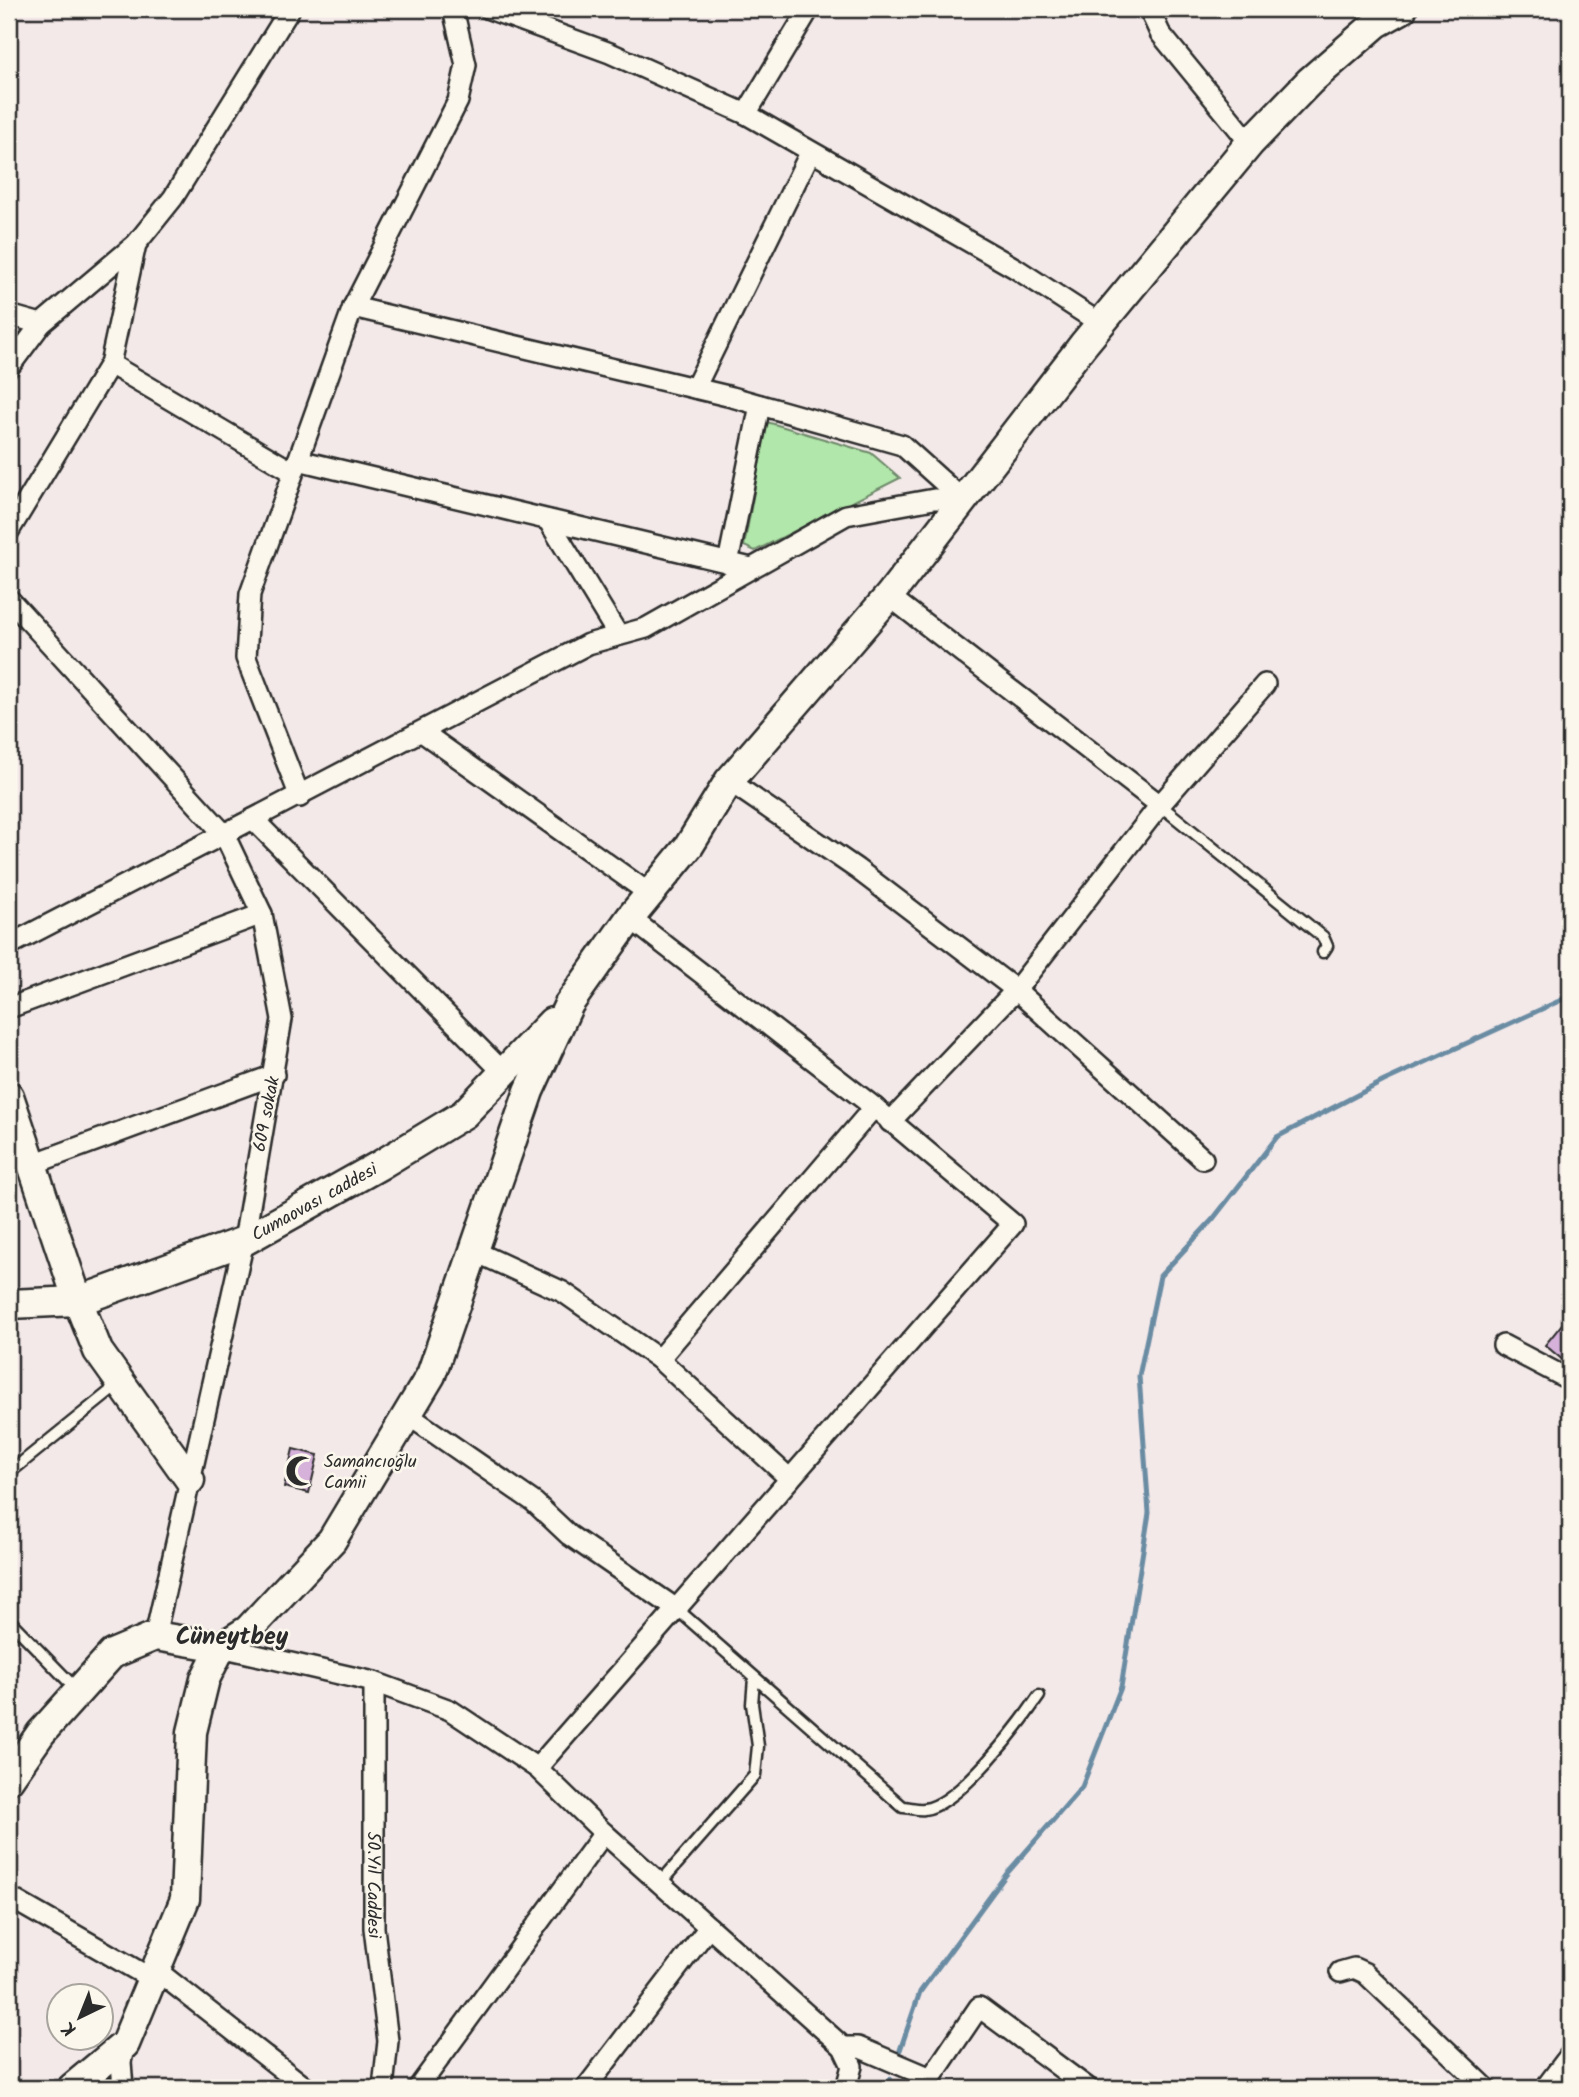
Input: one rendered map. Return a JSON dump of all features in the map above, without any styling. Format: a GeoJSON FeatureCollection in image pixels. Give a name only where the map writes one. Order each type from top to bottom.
{"type":"FeatureCollection","features":[{"type":"Feature","properties":{"kind":"main road"},"geometry":{"type":"LineString","coordinates":[[72,2088],[125,2044],[185,1899],[192,1732],[205,1679],[222,1647],[248,1630],[332,1541],[431,1375],[476,1252],[529,1091],[569,1004],[630,918],[689,846],[729,781],[889,596],[1101,324],[1250,142],[1310,81],[1377,23],[1402,9]]}},
{"type":"Feature","properties":{"kind":"main road","name":"Cumaovası caddesi"},"geometry":{"type":"LineString","coordinates":[[9,1304],[78,1301],[244,1241],[380,1166],[464,1114],[569,1004]]}},
{"type":"Feature","properties":{"kind":"main road"},"geometry":{"type":"LineString","coordinates":[[9,1096],[78,1301],[98,1351],[190,1480]]}},
{"type":"Feature","properties":{"kind":"main road"},"geometry":{"type":"LineString","coordinates":[[9,1779],[41,1733],[112,1654],[155,1636],[222,1647]]}},
{"type":"Feature","properties":{"kind":"street"},"geometry":{"type":"LineString","coordinates":[[9,367],[41,324],[136,244],[173,198],[290,9]]}},
{"type":"Feature","properties":{"kind":"street"},"geometry":{"type":"LineString","coordinates":[[300,797],[246,658],[250,594],[353,307],[458,102],[466,65],[453,9]]}},
{"type":"Feature","properties":{"kind":"street"},"geometry":{"type":"LineString","coordinates":[[489,9],[610,53],[746,114],[1015,268],[1101,324]]}},
{"type":"Feature","properties":{"kind":"street"},"geometry":{"type":"LineString","coordinates":[[746,114],[809,9]]}},
{"type":"Feature","properties":{"kind":"street"},"geometry":{"type":"LineString","coordinates":[[1149,9],[1160,33],[1250,142]]}},
{"type":"Feature","properties":{"kind":"street"},"geometry":{"type":"LineString","coordinates":[[695,388],[810,153]]}},
{"type":"Feature","properties":{"kind":"street"},"geometry":{"type":"LineString","coordinates":[[9,531],[110,364],[136,244]]}},
{"type":"Feature","properties":{"kind":"street"},"geometry":{"type":"LineString","coordinates":[[353,307],[695,388],[902,445],[962,499]]}},
{"type":"Feature","properties":{"kind":"street"},"geometry":{"type":"LineString","coordinates":[[9,315],[41,324]]}},
{"type":"Feature","properties":{"kind":"street"},"geometry":{"type":"LineString","coordinates":[[110,364],[295,466],[548,520],[751,568]]}},
{"type":"Feature","properties":{"kind":"street"},"geometry":{"type":"LineString","coordinates":[[728,563],[760,405]]}},
{"type":"Feature","properties":{"kind":"street"},"geometry":{"type":"LineString","coordinates":[[9,945],[300,797],[588,644],[646,628],[846,515],[934,499],[962,499]]}},
{"type":"Feature","properties":{"kind":"street"},"geometry":{"type":"LineString","coordinates":[[548,520],[618,635]]}},
{"type":"Feature","properties":{"kind":"street"},"geometry":{"type":"LineString","coordinates":[[889,596],[1160,805]]}},
{"type":"Feature","properties":{"kind":"street","name":"609 sokak"},"geometry":{"type":"LineString","coordinates":[[9,599],[225,834],[262,914],[282,1019],[244,1241],[155,1636]]}},
{"type":"Feature","properties":{"kind":"street"},"geometry":{"type":"LineString","coordinates":[[891,1122],[1016,990],[1160,805],[1265,684]]}},
{"type":"Feature","properties":{"kind":"street"},"geometry":{"type":"LineString","coordinates":[[422,732],[650,894]]}},
{"type":"Feature","properties":{"kind":"street"},"geometry":{"type":"LineString","coordinates":[[729,781],[857,869],[1016,990],[1203,1159]]}},
{"type":"Feature","properties":{"kind":"street"},"geometry":{"type":"LineString","coordinates":[[253,819],[504,1073]]}},
{"type":"Feature","properties":{"kind":"street"},"geometry":{"type":"LineString","coordinates":[[9,1008],[262,914]]}},
{"type":"Feature","properties":{"kind":"street"},"geometry":{"type":"LineString","coordinates":[[537,1768],[1013,1224],[874,1107],[630,918]]}},
{"type":"Feature","properties":{"kind":"street"},"geometry":{"type":"LineString","coordinates":[[33,1164],[274,1075]]}},
{"type":"Feature","properties":{"kind":"street"},"geometry":{"type":"LineString","coordinates":[[659,1359],[874,1107]]}},
{"type":"Feature","properties":{"kind":"street"},"geometry":{"type":"LineString","coordinates":[[476,1252],[563,1292],[659,1359],[790,1479]]}},
{"type":"Feature","properties":{"kind":"street"},"geometry":{"type":"LineString","coordinates":[[1503,1345],[1570,1380]]}},
{"type":"Feature","properties":{"kind":"street"},"geometry":{"type":"LineString","coordinates":[[408,1415],[534,1503],[569,1535],[678,1610]]}},
{"type":"Feature","properties":{"kind":"street"},"geometry":{"type":"LineString","coordinates":[[222,1647],[374,1682],[450,1710],[537,1768],[604,1833],[843,2047],[852,2066],[846,2088]]}},
{"type":"Feature","properties":{"kind":"street","name":"50.Yıl Caddesi"},"geometry":{"type":"LineString","coordinates":[[374,1682],[374,1928],[388,2040],[383,2088]]}},
{"type":"Feature","properties":{"kind":"street"},"geometry":{"type":"LineString","coordinates":[[418,2088],[604,1833]]}},
{"type":"Feature","properties":{"kind":"street"},"geometry":{"type":"LineString","coordinates":[[9,1897],[154,1974],[306,2088]]}},
{"type":"Feature","properties":{"kind":"street"},"geometry":{"type":"LineString","coordinates":[[586,2088],[709,1927]]}},
{"type":"Feature","properties":{"kind":"street"},"geometry":{"type":"LineString","coordinates":[[1340,1972],[1354,1968],[1365,1973],[1486,2088]]}},
{"type":"Feature","properties":{"kind":"street"},"geometry":{"type":"LineString","coordinates":[[843,2047],[858,2047],[931,2078],[979,2007],[1088,2088]]}},
{"type":"Feature","properties":{"kind":"street"},"geometry":{"type":"LineString","coordinates":[[123,2088],[121,2062],[125,2044]]}},
{"type":"Feature","properties":{"kind":"street"},"geometry":{"type":"LineString","coordinates":[[1545,2088],[1570,2055]]}},
{"type":"Feature","properties":{"kind":"lane"},"geometry":{"type":"LineString","coordinates":[[1160,805],[1323,937],[1326,946],[1323,952]]}},
{"type":"Feature","properties":{"kind":"lane"},"geometry":{"type":"LineString","coordinates":[[9,1473],[88,1412],[121,1382]]}},
{"type":"Feature","properties":{"kind":"lane"},"geometry":{"type":"LineString","coordinates":[[678,1610],[903,1807],[926,1809],[951,1794],[1003,1748],[1039,1696]]}},
{"type":"Feature","properties":{"kind":"lane"},"geometry":{"type":"LineString","coordinates":[[9,1619],[78,1691]]}},
{"type":"Feature","properties":{"kind":"lane"},"geometry":{"type":"LineString","coordinates":[[660,1883],[755,1775],[758,1745],[752,1703],[754,1678]]}},
{"type":"Feature","properties":{"kind":"green space"},"geometry":{"type":"Polygon","coordinates":[[[767,422],[871,453],[900,478],[755,551],[744,546],[767,422]]]}},
{"type":"Feature","properties":{"kind":"building"},"geometry":{"type":"Polygon","coordinates":[[[1570,1314],[1570,1366],[1545,1345],[1570,1314]]]}},
{"type":"Feature","properties":{"kind":"building","name":"Samancıoğlu Camii"},"geometry":{"type":"Polygon","coordinates":[[[293,1449],[318,1455],[309,1493],[284,1487],[293,1449]]]}},
{"type":"Feature","properties":{"kind":"waterway"},"geometry":{"type":"LineString","coordinates":[[900,2050],[920,1992],[1008,1872],[1082,1787],[1121,1687],[1149,1513],[1139,1376],[1160,1276],[1213,1219],[1277,1137],[1384,1081],[1570,996]]}},
{"type":"Feature","properties":{"kind":"waterway"},"geometry":{"type":"LineString","coordinates":[[887,2088],[890,2079]]}},
{"type":"Feature","properties":{"kind":"place","name":"Samancıoğlu Camii"},"geometry":{"type":"Point","coordinates":[301,1471]}},
{"type":"Feature","properties":{"kind":"district","name":"Cüneytbey"},"geometry":{"type":"Point","coordinates":[232,1636]}}]}
